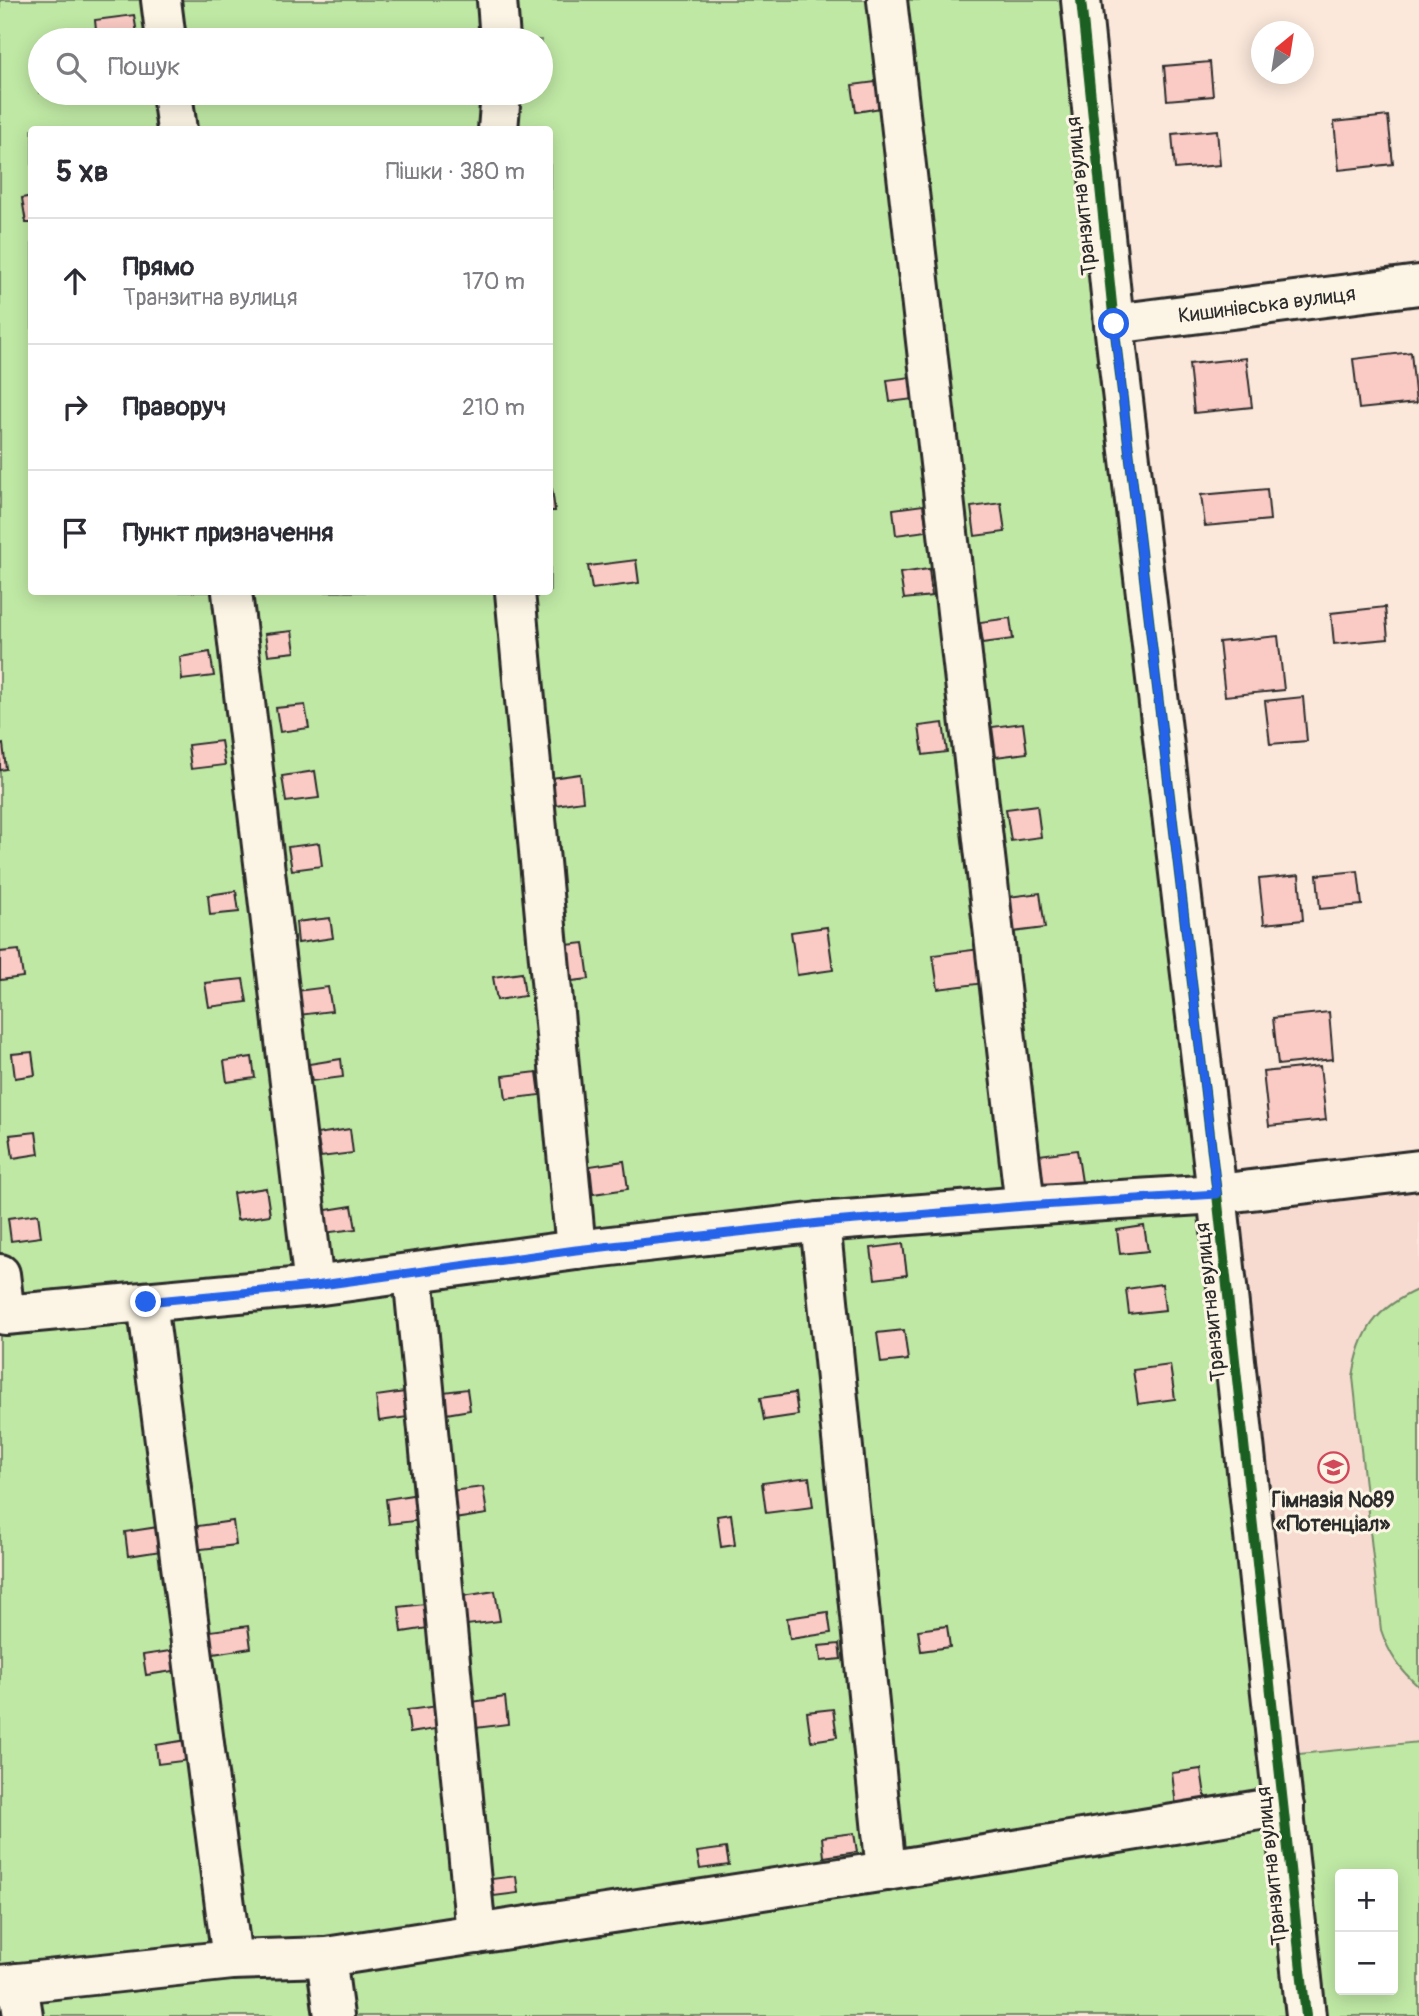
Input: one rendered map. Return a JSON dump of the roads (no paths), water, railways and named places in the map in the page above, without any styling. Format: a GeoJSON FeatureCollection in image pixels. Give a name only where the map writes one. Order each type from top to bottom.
{"type":"FeatureCollection","features":[{"type":"Feature","properties":{"kind":"street"},"geometry":{"type":"LineString","coordinates":[[161,0],[164,28]]}},
{"type":"Feature","properties":{"kind":"street"},"geometry":{"type":"LineString","coordinates":[[497,0],[499,28]]}},
{"type":"Feature","properties":{"kind":"street"},"geometry":{"type":"LineString","coordinates":[[887,0],[1025,1206]]}},
{"type":"Feature","properties":{"kind":"street","name":"Транзитна вулиця"},"geometry":{"type":"LineString","coordinates":[[1081,0],[1114,324],[1217,1194],[1306,2016]]}},
{"type":"Feature","properties":{"kind":"street"},"geometry":{"type":"LineString","coordinates":[[174,105],[176,126]]}},
{"type":"Feature","properties":{"kind":"street"},"geometry":{"type":"LineString","coordinates":[[498,126],[500,105]]}},
{"type":"Feature","properties":{"kind":"street","name":"Кишинівська вулиця"},"geometry":{"type":"LineString","coordinates":[[1114,324],[1419,285]]}},
{"type":"Feature","properties":{"kind":"street"},"geometry":{"type":"LineString","coordinates":[[232,595],[314,1286]]}},
{"type":"Feature","properties":{"kind":"street"},"geometry":{"type":"LineString","coordinates":[[515,595],[576,1250]]}},
{"type":"Feature","properties":{"kind":"street"},"geometry":{"type":"LineString","coordinates":[[0,1274],[3,1316],[314,1286],[576,1250],[820,1223],[1217,1194],[1419,1170]]}},
{"type":"Feature","properties":{"kind":"street"},"geometry":{"type":"LineString","coordinates":[[820,1223],[886,1871]]}},
{"type":"Feature","properties":{"kind":"street"},"geometry":{"type":"LineString","coordinates":[[413,1273],[476,1934]]}},
{"type":"Feature","properties":{"kind":"street"},"geometry":{"type":"LineString","coordinates":[[146,1302],[232,1960]]}},
{"type":"Feature","properties":{"kind":"street"},"geometry":{"type":"LineString","coordinates":[[14,1995],[232,1960],[326,1957],[886,1871],[1284,1806]]}},
{"type":"Feature","properties":{"kind":"street"},"geometry":{"type":"LineString","coordinates":[[326,1957],[334,2016]]}},
{"type":"Feature","properties":{"kind":"place","name":"Гімназія №89 «Потенціал»"},"geometry":{"type":"Point","coordinates":[1333,1468]}}]}
